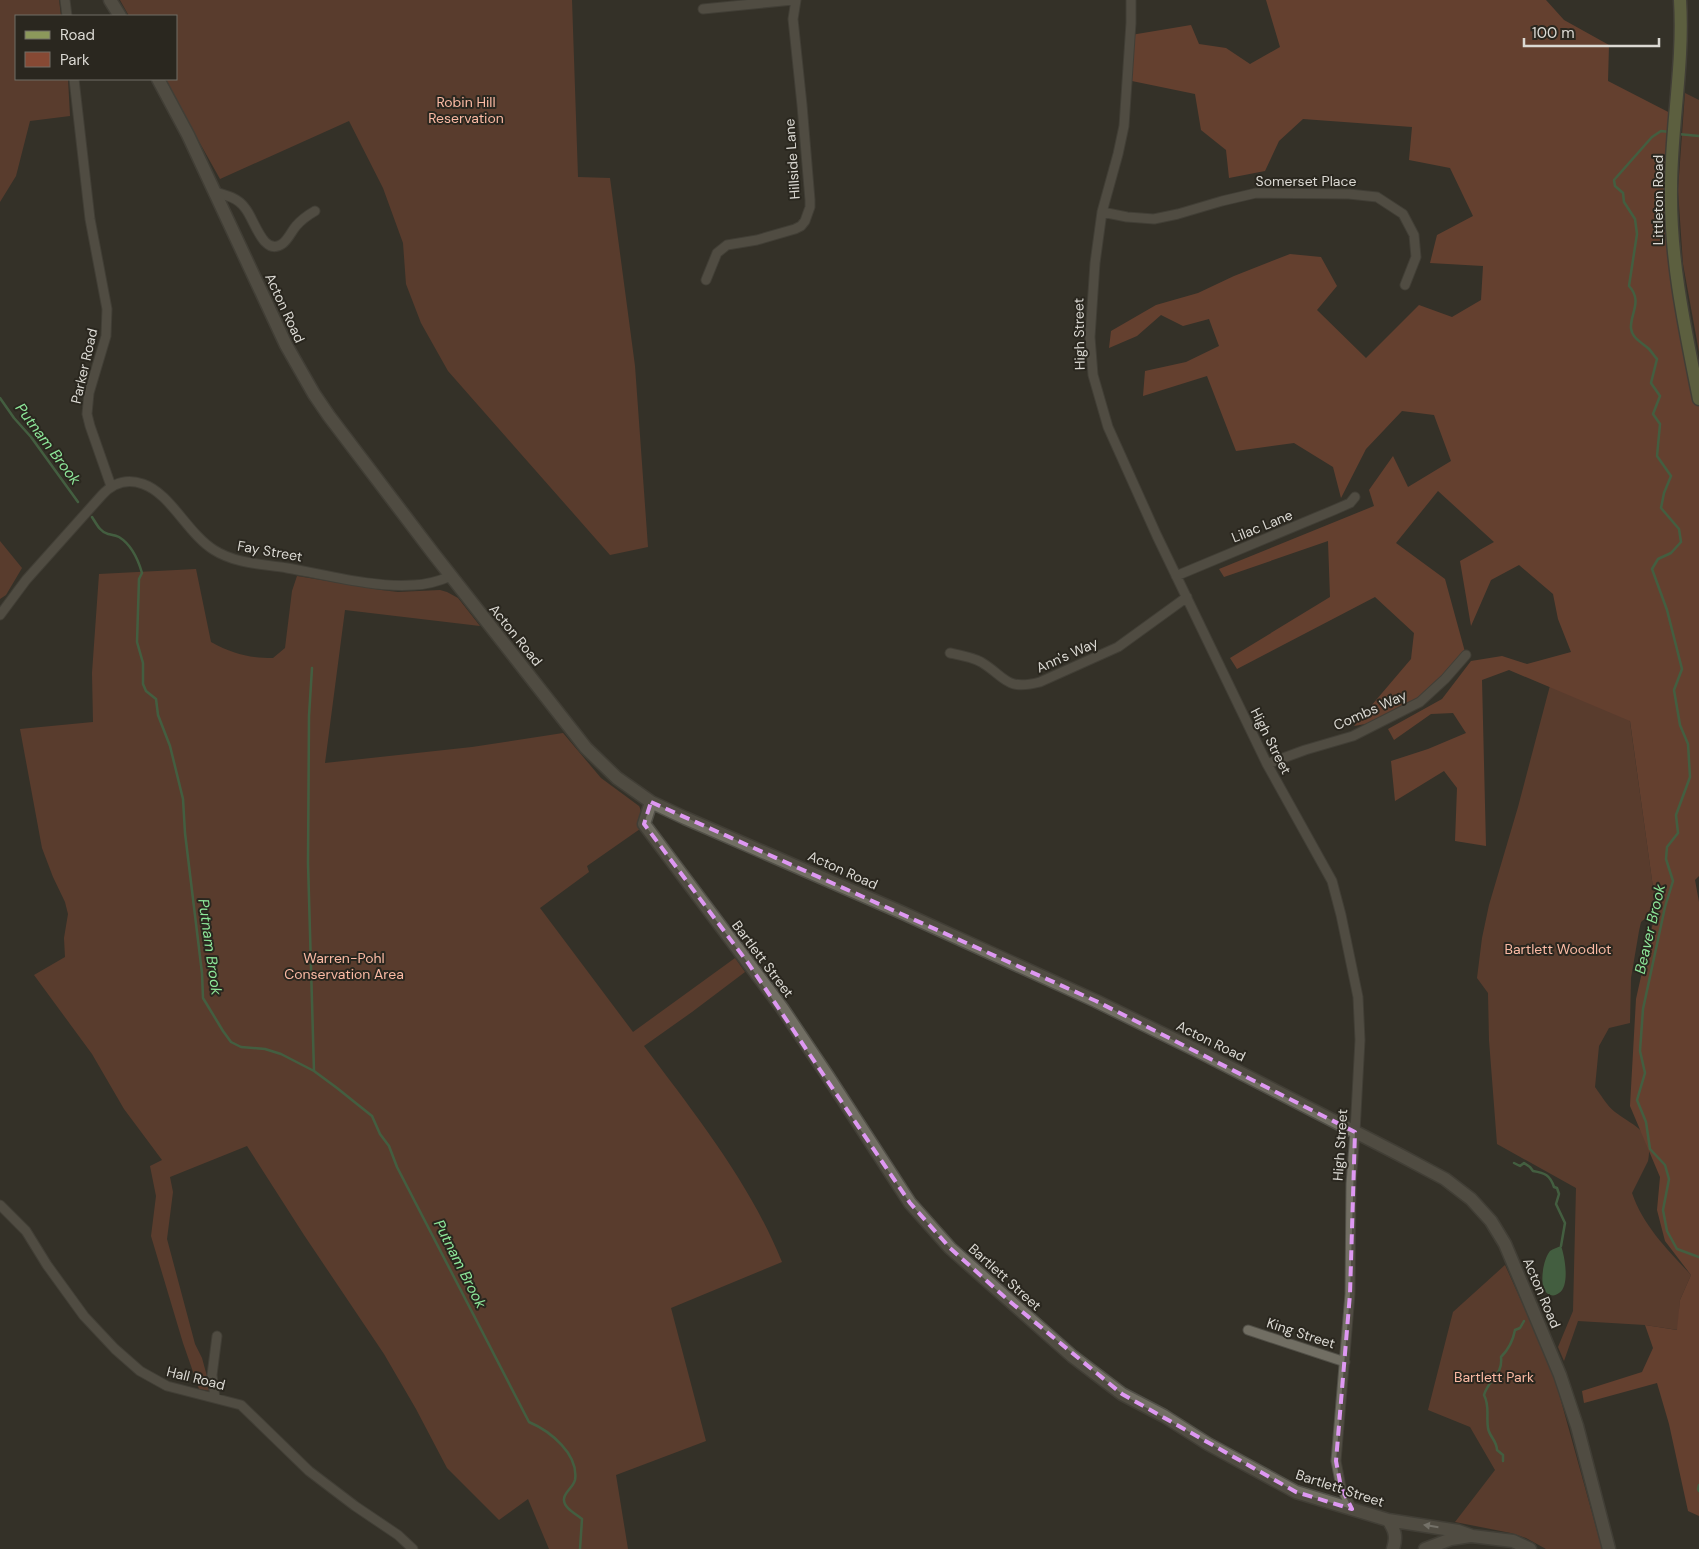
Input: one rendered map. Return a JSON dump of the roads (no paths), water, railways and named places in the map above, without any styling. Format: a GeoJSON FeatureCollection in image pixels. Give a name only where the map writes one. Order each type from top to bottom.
{"type":"FeatureCollection","features":[{"type":"Feature","properties":{"kind":"main road"},"geometry":{"type":"LineString","coordinates":[[110,0],[119,15]]}},
{"type":"Feature","properties":{"kind":"main road","name":"Littleton Road"},"geometry":{"type":"LineString","coordinates":[[1680,0],[1681,49],[1672,162],[1671,214],[1674,264],[1699,399]]}},
{"type":"Feature","properties":{"kind":"main road","name":"Acton Road"},"geometry":{"type":"LineString","coordinates":[[159,80],[173,104],[270,313],[299,370],[314,394],[451,576],[586,748],[617,778],[651,802],[1096,1001],[1445,1179],[1471,1199],[1491,1221],[1505,1244],[1560,1375],[1582,1443],[1609,1548]]}},
{"type":"Feature","properties":{"kind":"main road","name":"Bartlett Street"},"geometry":{"type":"LineString","coordinates":[[651,802],[644,824],[782,1008],[910,1203],[950,1248],[1072,1356],[1122,1394],[1164,1416],[1232,1458],[1296,1492],[1388,1520],[1458,1530],[1472,1536],[1513,1542],[1530,1549]]}},
{"type":"Feature","properties":{"kind":"main road"},"geometry":{"type":"LineString","coordinates":[[1388,1520],[1395,1530],[1396,1540],[1393,1549]]}},
{"type":"Feature","properties":{"kind":"main road"},"geometry":{"type":"LineString","coordinates":[[1425,1549],[1451,1539],[1472,1536]]}},
{"type":"Feature","properties":{"kind":"street"},"geometry":{"type":"LineString","coordinates":[[65,0],[67,15]]}},
{"type":"Feature","properties":{"kind":"street"},"geometry":{"type":"LineString","coordinates":[[703,9],[794,0]]}},
{"type":"Feature","properties":{"kind":"street","name":"Hillside Lane"},"geometry":{"type":"LineString","coordinates":[[706,280],[714,259],[722,248],[727,245],[757,240],[795,229],[801,226],[808,214],[810,200],[793,19],[794,0]]}},
{"type":"Feature","properties":{"kind":"street","name":"High Street"},"geometry":{"type":"LineString","coordinates":[[1131,0],[1132,23],[1124,126],[1102,212],[1096,252],[1090,337],[1093,375],[1108,428],[1176,576],[1267,764],[1332,881],[1341,915],[1358,997],[1360,1040],[1351,1184],[1350,1294],[1345,1362],[1337,1427],[1336,1461],[1341,1488],[1352,1509]]}},
{"type":"Feature","properties":{"kind":"street","name":"Parker Road"},"geometry":{"type":"LineString","coordinates":[[74,80],[90,219],[107,309],[106,336],[89,393],[87,414],[112,486]]}},
{"type":"Feature","properties":{"kind":"street"},"geometry":{"type":"LineString","coordinates":[[215,192],[233,197],[244,206],[264,242],[269,246],[281,245],[302,220],[315,211]]}},
{"type":"Feature","properties":{"kind":"street","name":"Somerset Place"},"geometry":{"type":"LineString","coordinates":[[1102,212],[1127,217],[1154,219],[1256,193],[1349,194],[1377,197],[1403,214],[1414,236],[1416,257],[1405,285]]}},
{"type":"Feature","properties":{"kind":"street","name":"Fay Street"},"geometry":{"type":"LineString","coordinates":[[112,486],[118,482],[130,482],[141,483],[151,488],[169,504],[204,543],[220,554],[237,560],[400,586],[426,584],[451,576]]}},
{"type":"Feature","properties":{"kind":"street"},"geometry":{"type":"LineString","coordinates":[[0,615],[26,580],[112,486]]}},
{"type":"Feature","properties":{"kind":"street","name":"Lilac Lane"},"geometry":{"type":"LineString","coordinates":[[1176,576],[1350,503],[1355,497]]}},
{"type":"Feature","properties":{"kind":"street","name":"Ann's Way"},"geometry":{"type":"LineString","coordinates":[[950,653],[980,661],[1011,684],[1028,686],[1118,647],[1187,597]]}},
{"type":"Feature","properties":{"kind":"street","name":"Combs Way"},"geometry":{"type":"LineString","coordinates":[[1267,764],[1352,736],[1420,702],[1445,679],[1466,655]]}},
{"type":"Feature","properties":{"kind":"street","name":"Hall Road"},"geometry":{"type":"LineString","coordinates":[[0,1205],[26,1231],[46,1265],[84,1316],[140,1371],[167,1386],[237,1403],[246,1408],[309,1471],[355,1506],[398,1535],[413,1549]]}},
{"type":"Feature","properties":{"kind":"street","name":"King Street"},"geometry":{"type":"LineString","coordinates":[[1248,1330],[1345,1362]]}},
{"type":"Feature","properties":{"kind":"street"},"geometry":{"type":"LineString","coordinates":[[216,1398],[212,1375],[217,1336]]}},
{"type":"Feature","properties":{"kind":"waterway","name":"Beaver Brook"},"geometry":{"type":"LineString","coordinates":[[1670,132],[1661,131],[1652,137],[1614,180],[1615,186],[1623,193],[1624,202],[1635,219],[1637,234],[1629,286],[1636,302],[1631,328],[1636,338],[1657,359],[1651,383],[1660,396],[1653,414],[1660,424],[1657,456],[1671,476],[1664,493],[1661,508],[1679,529],[1681,542],[1671,553],[1658,559],[1652,569],[1667,610],[1682,669],[1674,690],[1680,725],[1688,744],[1690,777],[1676,815],[1678,833],[1667,847],[1666,859],[1673,881],[1665,907],[1643,1009],[1640,1051],[1645,1073],[1637,1100],[1646,1122],[1650,1149],[1665,1165],[1669,1179],[1663,1210],[1667,1231],[1677,1249],[1699,1257]]}},
{"type":"Feature","properties":{"kind":"waterway","name":"Beaver Brook"},"geometry":{"type":"LineString","coordinates":[[1678,134],[1699,136]]}},
{"type":"Feature","properties":{"kind":"waterway","name":"Putnam Brook"},"geometry":{"type":"LineString","coordinates":[[0,398],[78,502]]}},
{"type":"Feature","properties":{"kind":"waterway","name":"Putnam Brook"},"geometry":{"type":"LineString","coordinates":[[92,517],[103,531],[119,537],[128,544],[142,573],[139,579],[137,642],[143,663],[143,684],[146,691],[156,699],[158,715],[170,746],[183,799],[185,833],[202,973],[203,998],[231,1042],[241,1047],[265,1049],[281,1054],[314,1071],[372,1116],[529,1422],[554,1437],[568,1453],[572,1461],[575,1470],[575,1480],[565,1495],[564,1500],[568,1508],[582,1519],[580,1549]]}},
{"type":"Feature","properties":{"kind":"waterway"},"geometry":{"type":"LineString","coordinates":[[312,668],[309,716],[308,863],[314,1071]]}},
{"type":"Feature","properties":{"kind":"waterway"},"geometry":{"type":"LineString","coordinates":[[1514,1163],[1520,1166],[1524,1163],[1533,1171],[1546,1175],[1554,1187],[1557,1188],[1559,1194],[1556,1204],[1565,1223],[1561,1246]]}},
{"type":"Feature","properties":{"kind":"waterway"},"geometry":{"type":"LineString","coordinates":[[1503,1461],[1503,1455],[1497,1450],[1489,1431],[1487,1403],[1484,1395],[1500,1369],[1501,1357],[1510,1345],[1515,1330],[1520,1328],[1524,1321]]}},
{"type":"Feature","properties":{"kind":"waterway","name":"Beaver Brook"},"geometry":{"type":"LineString","coordinates":[[1699,1485],[1699,1491]]}},
{"type":"Feature","properties":{"kind":"park label","name":"Robin Hill Reservation"},"geometry":{"type":"Point","coordinates":[466,110]}},
{"type":"Feature","properties":{"kind":"park label","name":"Bartlett Woodlot"},"geometry":{"type":"Point","coordinates":[1558,949]}},
{"type":"Feature","properties":{"kind":"park label","name":"Warren-Pohl Conservation Area"},"geometry":{"type":"Point","coordinates":[344,966]}},
{"type":"Feature","properties":{"kind":"park label","name":"Bartlett Park"},"geometry":{"type":"Point","coordinates":[1494,1377]}}]}
